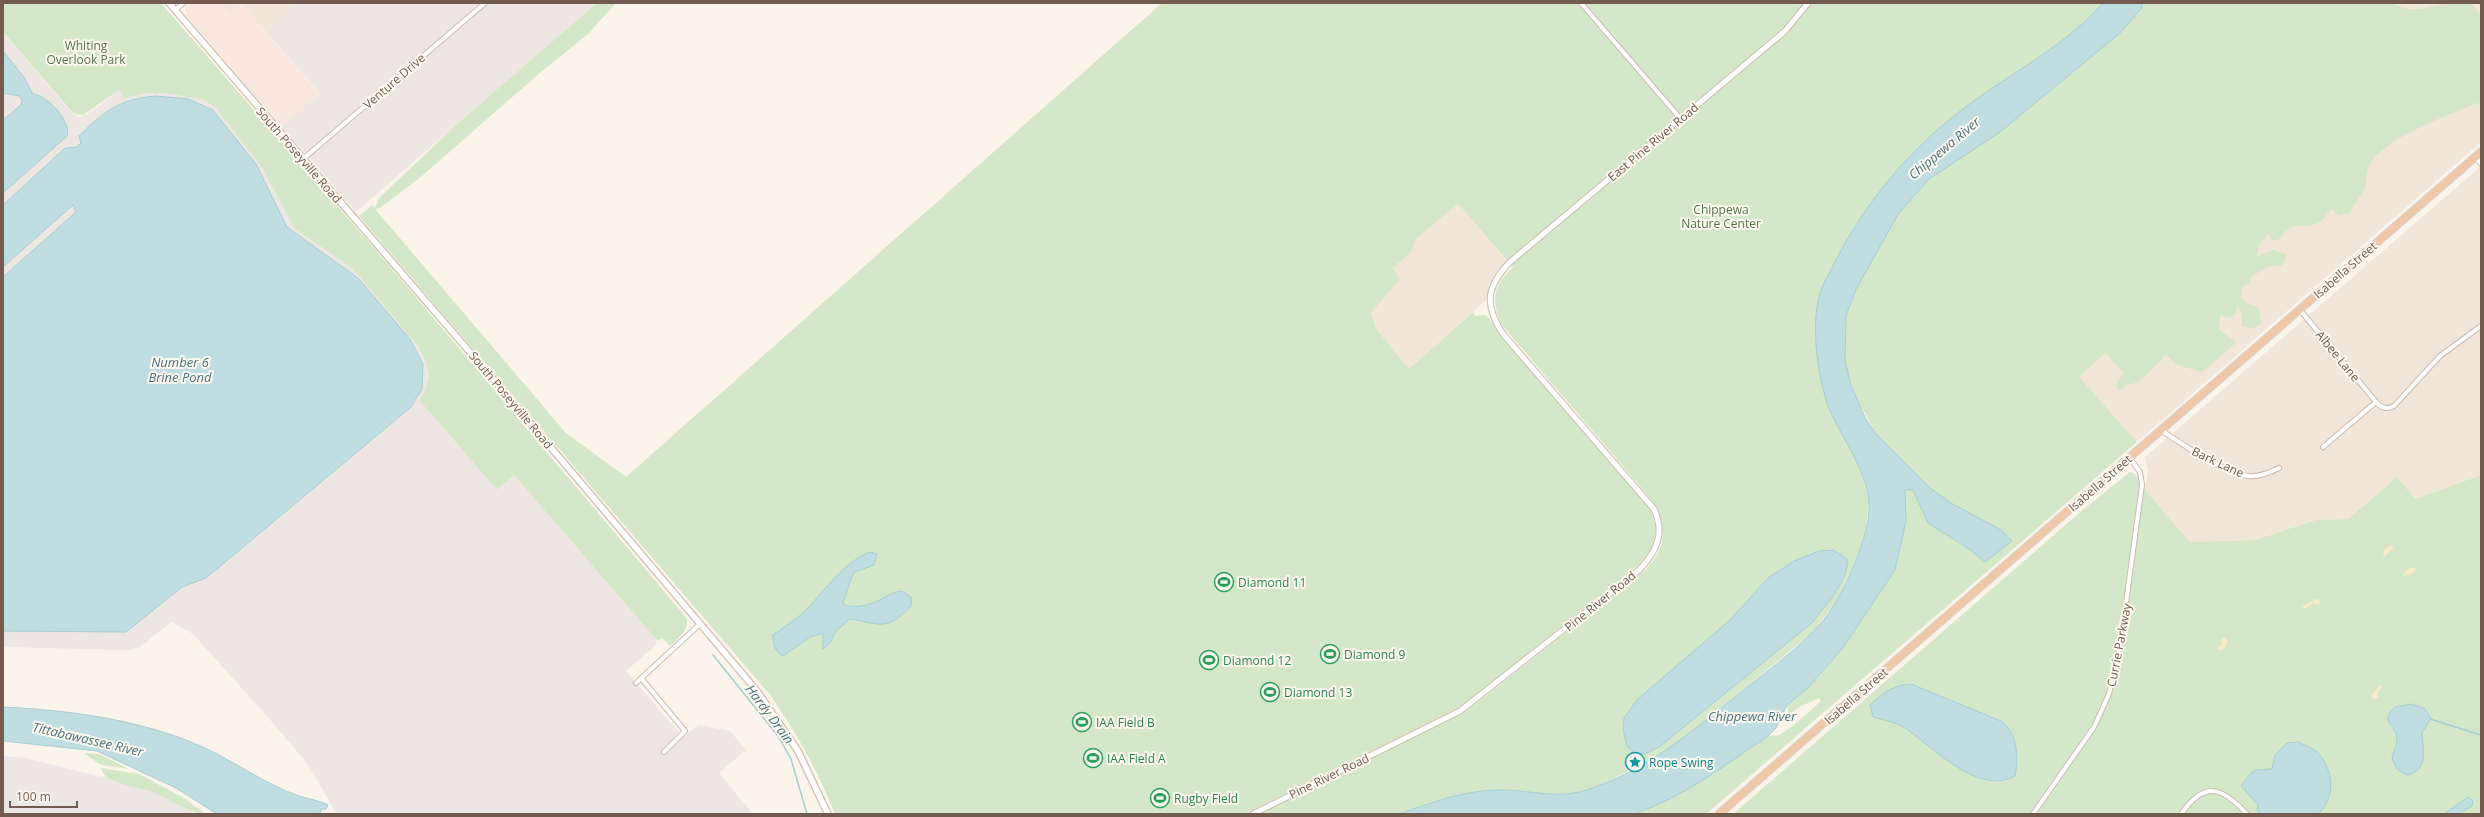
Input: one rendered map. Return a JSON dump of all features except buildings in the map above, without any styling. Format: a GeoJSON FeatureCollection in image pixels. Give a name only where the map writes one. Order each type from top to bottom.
{"type":"FeatureCollection","features":[{"type":"Feature","properties":{"kind":"highway","name":"Isabella Street"},"geometry":{"type":"LineString","coordinates":[[1719,814],[2478,154]]}},
{"type":"Feature","properties":{"kind":"main road","name":"South Poseyville Road"},"geometry":{"type":"LineString","coordinates":[[169,3],[493,379],[757,691],[781,724],[810,772],[828,814]]}},
{"type":"Feature","properties":{"kind":"street"},"geometry":{"type":"LineString","coordinates":[[175,10],[184,3]]}},
{"type":"Feature","properties":{"kind":"street","name":"Venture Drive"},"geometry":{"type":"LineString","coordinates":[[303,159],[485,3]]}},
{"type":"Feature","properties":{"kind":"street"},"geometry":{"type":"LineString","coordinates":[[1581,3],[1680,118]]}},
{"type":"Feature","properties":{"kind":"street","name":"East Pine River Road"},"geometry":{"type":"LineString","coordinates":[[1495,279],[1510,262],[1785,31],[1808,3]]}},
{"type":"Feature","properties":{"kind":"street"},"geometry":{"type":"LineString","coordinates":[[2478,154],[2481,164]]}},
{"type":"Feature","properties":{"kind":"street","name":"Pine River Road"},"geometry":{"type":"LineString","coordinates":[[1253,814],[1460,711],[1639,570],[1654,552],[1660,527],[1654,509],[1503,334],[1490,306],[1491,288],[1495,279]]}},
{"type":"Feature","properties":{"kind":"street","name":"Albee Lane"},"geometry":{"type":"LineString","coordinates":[[2300,310],[2376,402]]}},
{"type":"Feature","properties":{"kind":"street"},"geometry":{"type":"LineString","coordinates":[[2324,446],[2376,402],[2382,408],[2389,409],[2394,406],[2440,356],[2481,326]]}},
{"type":"Feature","properties":{"kind":"street","name":"Bark Lane"},"geometry":{"type":"LineString","coordinates":[[2161,430],[2185,446],[2238,474],[2258,476],[2278,468]]}},
{"type":"Feature","properties":{"kind":"street","name":"Currie Parkway"},"geometry":{"type":"LineString","coordinates":[[2033,814],[2094,727],[2109,694],[2120,647],[2142,485],[2140,472],[2130,457]]}},
{"type":"Feature","properties":{"kind":"street"},"geometry":{"type":"LineString","coordinates":[[636,683],[700,624]]}},
{"type":"Feature","properties":{"kind":"street"},"geometry":{"type":"LineString","coordinates":[[641,678],[685,731],[664,752]]}},
{"type":"Feature","properties":{"kind":"street"},"geometry":{"type":"LineString","coordinates":[[2182,814],[2200,794],[2212,790],[2225,793],[2247,814]]}},
{"type":"Feature","properties":{"kind":"shaded area"},"geometry":{"type":"Polygon","coordinates":[[[191,3],[220,3],[229,14],[241,4],[320,95],[282,127],[186,15],[185,8],[191,3]]]}},
{"type":"Feature","properties":{"kind":"shaded area"},"geometry":{"type":"Polygon","coordinates":[[[220,3],[297,3],[265,31],[241,4],[229,14],[220,3]]]}},
{"type":"Feature","properties":{"kind":"shaded area"},"geometry":{"type":"Polygon","coordinates":[[[297,3],[597,3],[356,212],[282,127],[320,94],[265,31],[297,3]]]}},
{"type":"Feature","properties":{"kind":"shaded area"},"geometry":{"type":"Polygon","coordinates":[[[2358,3],[2481,3],[2481,142],[2137,442],[2078,378],[2417,80],[2358,3]]]}},
{"type":"Feature","properties":{"kind":"shaded area"},"geometry":{"type":"Polygon","coordinates":[[[3,33],[74,115],[79,117],[91,112],[119,90],[125,99],[145,93],[166,93],[204,100],[216,108],[262,168],[295,229],[352,268],[418,346],[426,362],[429,376],[425,391],[419,400],[497,490],[514,475],[656,639],[656,645],[626,671],[683,737],[699,725],[730,731],[746,750],[719,773],[753,814],[341,814],[336,812],[306,762],[266,715],[193,634],[171,622],[140,647],[128,650],[3,647],[3,33]]]}},
{"type":"Feature","properties":{"kind":"shaded area"},"geometry":{"type":"Polygon","coordinates":[[[2481,166],[2481,475],[2415,499],[2396,478],[2348,519],[2316,520],[2255,540],[2190,542],[2145,490],[2148,471],[2145,457],[2481,166]]]}},
{"type":"Feature","properties":{"kind":"shaded area"},"geometry":{"type":"Polygon","coordinates":[[[1458,204],[1507,261],[1490,283],[1486,300],[1409,369],[1377,330],[1371,313],[1400,279],[1393,268],[1411,252],[1416,239],[1458,204]]]}},
{"type":"Feature","properties":{"kind":"shaded area"},"geometry":{"type":"Polygon","coordinates":[[[3,756],[26,758],[101,777],[106,776],[110,779],[162,794],[195,814],[3,814],[3,756]]]}},
{"type":"Feature","properties":{"kind":"green space","name":"Whiting Overlook Park"},"geometry":{"type":"Polygon","coordinates":[[[3,3],[161,3],[392,269],[687,619],[686,627],[679,638],[670,646],[662,638],[659,641],[656,639],[514,475],[497,490],[419,400],[425,391],[429,376],[426,362],[418,346],[352,268],[295,229],[262,168],[216,108],[204,100],[166,93],[145,93],[125,99],[119,90],[83,115],[74,114],[3,32],[3,3]]]}},
{"type":"Feature","properties":{"kind":"green space","name":"Chippewa Nature Center"},"geometry":{"type":"Polygon","coordinates":[[[597,3],[616,3],[588,34],[541,72],[422,176],[380,208],[375,209],[566,433],[626,477],[1162,3],[2394,3],[2408,9],[2422,9],[2444,4],[2470,3],[2481,14],[2481,104],[2477,103],[2417,129],[2387,147],[2376,156],[2369,166],[2365,187],[2350,213],[2338,216],[2332,209],[2321,221],[2309,226],[2295,226],[2290,228],[2278,240],[2272,240],[2268,234],[2259,245],[2256,257],[2273,250],[2286,254],[2285,261],[2281,266],[2272,265],[2252,276],[2250,283],[2243,286],[2241,295],[2245,302],[2259,308],[2261,323],[2254,329],[2242,326],[2242,315],[2238,305],[2236,313],[2230,318],[2220,315],[2219,329],[2236,343],[2202,372],[2177,365],[2166,355],[2139,382],[2127,385],[2118,391],[2116,385],[2123,373],[2106,353],[2079,377],[2137,442],[1706,814],[1633,814],[1686,790],[1768,736],[1779,735],[1793,726],[1821,701],[1819,698],[1799,707],[1789,715],[1787,705],[1808,688],[1829,665],[1895,570],[1906,521],[1905,490],[1913,490],[1928,523],[1969,549],[1985,562],[2008,536],[1951,503],[1930,488],[1877,435],[1856,397],[1827,402],[1861,470],[1869,504],[1864,541],[1856,561],[1835,603],[1812,633],[1680,741],[1648,761],[1599,786],[1578,793],[1546,794],[1496,790],[1475,792],[1431,802],[1399,814],[1260,814],[1465,712],[1646,569],[1659,550],[1662,540],[1661,521],[1652,502],[1501,324],[1496,307],[1496,293],[1501,280],[1513,267],[1458,204],[1416,239],[1411,252],[1393,268],[1400,279],[1371,313],[1377,330],[1409,369],[1473,312],[1475,316],[1486,315],[1651,511],[1655,525],[1654,539],[1649,552],[1640,564],[1463,705],[1247,814],[835,814],[806,753],[790,724],[771,696],[359,216],[372,205],[375,208],[379,198],[456,125],[597,3]],[[1768,578],[1730,620],[1697,649],[1645,754],[1671,737],[1813,622],[1828,602],[1768,578]]]}},
{"type":"Feature","properties":{"kind":"green space"},"geometry":{"type":"Polygon","coordinates":[[[2130,472],[2135,474],[2145,490],[2190,542],[2255,540],[2316,520],[2348,519],[2397,477],[2415,499],[2481,475],[2481,814],[1733,814],[2085,508],[2130,472]]]}},
{"type":"Feature","properties":{"kind":"green space"},"geometry":{"type":"Polygon","coordinates":[[[84,753],[99,754],[129,769],[101,765],[84,753]]]}},
{"type":"Feature","properties":{"kind":"green space"},"geometry":{"type":"Polygon","coordinates":[[[101,768],[139,774],[184,798],[206,814],[191,811],[156,793],[114,781],[103,773],[101,768]]]}},
{"type":"Feature","properties":{"kind":"sand"},"geometry":{"type":"Polygon","coordinates":[[[2391,545],[2394,547],[2384,557],[2383,551],[2391,545]]]}},
{"type":"Feature","properties":{"kind":"sand"},"geometry":{"type":"Polygon","coordinates":[[[2412,567],[2416,569],[2414,573],[2403,576],[2405,571],[2412,567]]]}},
{"type":"Feature","properties":{"kind":"sand"},"geometry":{"type":"Polygon","coordinates":[[[2316,599],[2320,600],[2319,605],[2313,603],[2306,608],[2301,607],[2316,599]]]}},
{"type":"Feature","properties":{"kind":"sand"},"geometry":{"type":"Polygon","coordinates":[[[2224,637],[2228,641],[2224,649],[2219,650],[2217,648],[2222,644],[2221,640],[2224,637]]]}},
{"type":"Feature","properties":{"kind":"sand"},"geometry":{"type":"Polygon","coordinates":[[[2380,685],[2382,687],[2378,692],[2378,698],[2373,699],[2372,695],[2380,685]]]}},
{"type":"Feature","properties":{"kind":"water","name":"Chippewa River"},"geometry":{"type":"Polygon","coordinates":[[[2103,3],[2143,3],[2141,9],[2120,33],[2000,132],[1929,179],[1899,213],[1856,289],[1846,316],[1845,360],[1851,386],[1866,419],[1877,435],[1930,488],[1951,503],[2001,530],[2012,541],[1985,562],[1969,549],[1928,523],[1913,490],[1905,490],[1906,521],[1895,570],[1842,649],[1808,688],[1787,705],[1776,728],[1768,736],[1703,780],[1669,799],[1633,814],[1399,814],[1446,798],[1483,791],[1507,790],[1562,794],[1583,791],[1606,783],[1628,773],[1669,748],[1785,657],[1821,623],[1838,598],[1854,566],[1866,531],[1869,515],[1867,490],[1859,466],[1830,411],[1819,369],[1816,321],[1817,307],[1823,285],[1859,220],[1887,182],[1919,147],[1954,116],[2069,35],[2087,20],[2103,3]]]}},
{"type":"Feature","properties":{"kind":"water"},"geometry":{"type":"Polygon","coordinates":[[[3,51],[23,76],[33,94],[45,99],[57,110],[68,130],[67,136],[3,193],[3,120],[21,105],[22,100],[19,96],[3,93],[3,51]]]}},
{"type":"Feature","properties":{"kind":"water","name":"Number 6 Brine Pond"},"geometry":{"type":"Polygon","coordinates":[[[156,96],[188,99],[213,110],[256,164],[287,227],[358,278],[410,339],[423,364],[422,389],[411,407],[206,578],[182,587],[126,632],[3,631],[3,277],[76,212],[73,205],[3,267],[3,205],[65,148],[77,147],[81,143],[79,136],[105,113],[122,103],[156,96]]]}},
{"type":"Feature","properties":{"kind":"water"},"geometry":{"type":"Polygon","coordinates":[[[1833,550],[1847,559],[1845,575],[1836,592],[1813,622],[1659,747],[1645,754],[1635,753],[1627,746],[1623,730],[1624,718],[1638,699],[1730,620],[1768,578],[1794,561],[1819,551],[1833,550]]]}},
{"type":"Feature","properties":{"kind":"water"},"geometry":{"type":"Polygon","coordinates":[[[870,552],[877,554],[874,565],[855,572],[851,578],[843,603],[846,606],[865,605],[902,591],[911,597],[911,606],[895,620],[889,623],[876,624],[850,619],[836,631],[830,643],[823,649],[823,633],[810,637],[783,656],[780,654],[773,642],[773,635],[803,613],[852,562],[870,552]]]}},
{"type":"Feature","properties":{"kind":"water"},"geometry":{"type":"Polygon","coordinates":[[[1911,684],[2001,721],[2014,738],[2017,753],[2015,776],[2001,780],[1986,780],[1971,775],[1942,757],[1905,728],[1873,717],[1870,705],[1884,693],[1899,686],[1911,684]]]}},
{"type":"Feature","properties":{"kind":"water"},"geometry":{"type":"Polygon","coordinates":[[[2411,704],[2424,708],[2431,718],[2422,733],[2422,764],[2414,773],[2407,775],[2398,770],[2392,759],[2397,743],[2397,737],[2389,723],[2388,717],[2390,712],[2395,707],[2411,704]]]}},
{"type":"Feature","properties":{"kind":"water","name":"Tittabawassee River"},"geometry":{"type":"Polygon","coordinates":[[[3,707],[76,713],[150,728],[173,735],[209,750],[285,791],[328,805],[326,809],[322,809],[319,814],[217,814],[176,788],[97,751],[3,741],[3,707]]]}},
{"type":"Feature","properties":{"kind":"water"},"geometry":{"type":"Polygon","coordinates":[[[2298,742],[2315,751],[2323,759],[2327,766],[2331,783],[2328,800],[2324,808],[2318,814],[2262,814],[2257,811],[2258,805],[2241,786],[2251,773],[2257,770],[2272,769],[2275,755],[2287,743],[2298,742]]]}},
{"type":"Feature","properties":{"kind":"water"},"geometry":{"type":"Polygon","coordinates":[[[2468,797],[2473,801],[2472,806],[2458,814],[2444,814],[2468,797]]]}},
{"type":"Feature","properties":{"kind":"waterway","name":"Hardy Drain"},"geometry":{"type":"LineString","coordinates":[[713,655],[778,736],[791,759],[807,814]]}},
{"type":"Feature","properties":{"kind":"waterway"},"geometry":{"type":"LineString","coordinates":[[2430,719],[2481,735]]}},
{"type":"Feature","properties":{"kind":"place","name":"Diamond 11"},"geometry":{"type":"Point","coordinates":[1224,582]}},
{"type":"Feature","properties":{"kind":"place","name":"Diamond 9"},"geometry":{"type":"Point","coordinates":[1330,654]}},
{"type":"Feature","properties":{"kind":"place","name":"Diamond 12"},"geometry":{"type":"Point","coordinates":[1209,660]}},
{"type":"Feature","properties":{"kind":"place","name":"Diamond 13"},"geometry":{"type":"Point","coordinates":[1270,692]}},
{"type":"Feature","properties":{"kind":"place","name":"IAA Field B"},"geometry":{"type":"Point","coordinates":[1082,722]}},
{"type":"Feature","properties":{"kind":"place","name":"IAA Field A"},"geometry":{"type":"Point","coordinates":[1093,758]}},
{"type":"Feature","properties":{"kind":"place","name":"Rope Swing"},"geometry":{"type":"Point","coordinates":[1635,762]}},
{"type":"Feature","properties":{"kind":"place","name":"Rugby Field"},"geometry":{"type":"Point","coordinates":[1160,798]}}]}
